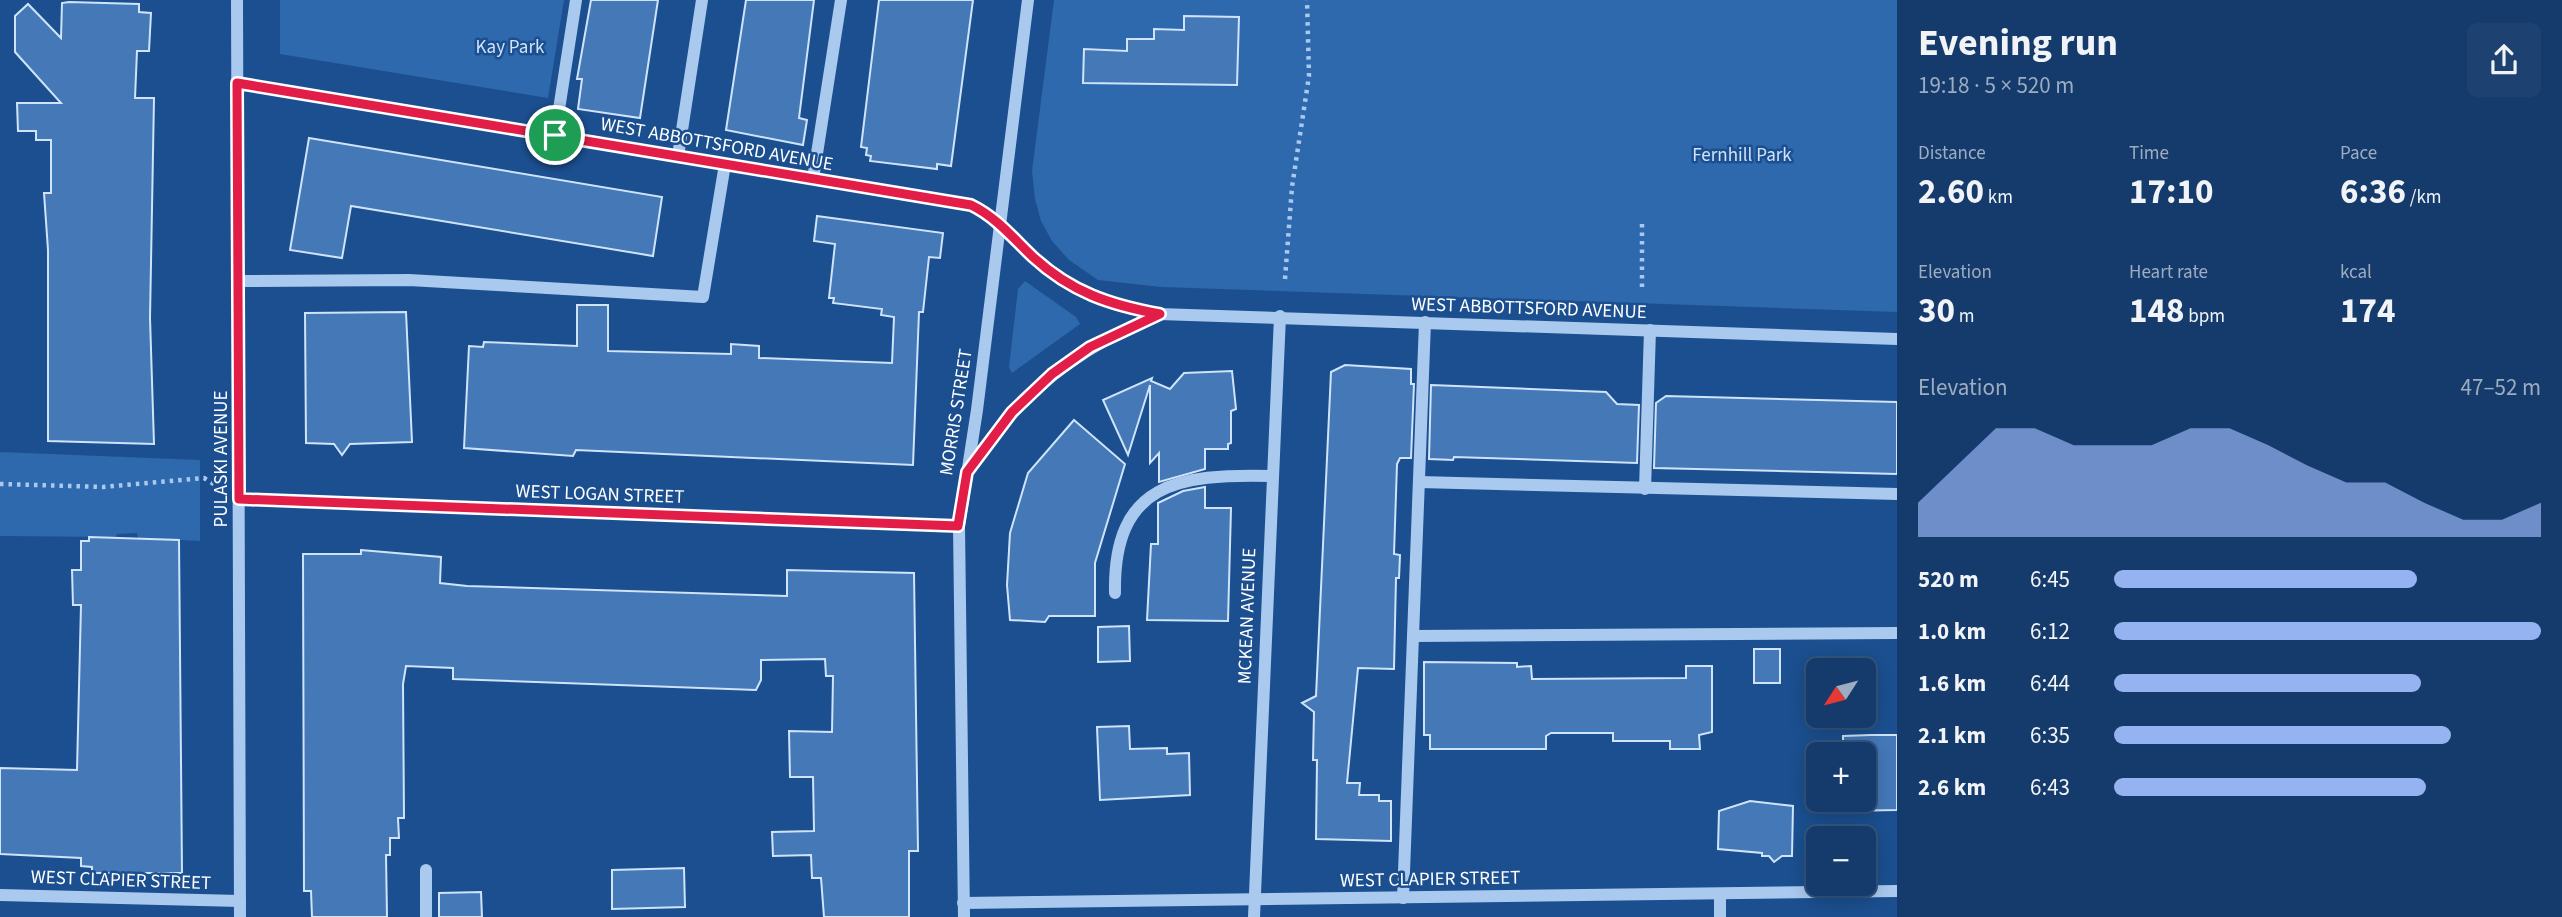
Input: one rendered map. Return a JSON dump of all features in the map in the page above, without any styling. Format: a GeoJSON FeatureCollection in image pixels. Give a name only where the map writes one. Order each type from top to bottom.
{"type":"FeatureCollection","features":[{"type":"Feature","properties":{"kind":"street","name":"PULASKI AVENUE"},"geometry":{"type":"LineString","coordinates":[[237,0],[240,917]]}},
{"type":"Feature","properties":{"kind":"street"},"geometry":{"type":"LineString","coordinates":[[555,135],[576,0]]}},
{"type":"Feature","properties":{"kind":"street"},"geometry":{"type":"LineString","coordinates":[[678,156],[702,0]]}},
{"type":"Feature","properties":{"kind":"street"},"geometry":{"type":"LineString","coordinates":[[813,179],[841,0]]}},
{"type":"Feature","properties":{"kind":"street","name":"MORRIS STREET"},"geometry":{"type":"LineString","coordinates":[[964,917],[958,526],[1001,225],[1028,0]]}},
{"type":"Feature","properties":{"kind":"street","name":"WEST ABBOTTSFORD AVENUE"},"geometry":{"type":"LineString","coordinates":[[237,83],[971,205],[1001,225],[1047,269],[1082,293],[1122,307],[1160,314],[1897,339]]}},
{"type":"Feature","properties":{"kind":"street"},"geometry":{"type":"LineString","coordinates":[[239,281],[422,280],[703,297],[725,164]]}},
{"type":"Feature","properties":{"kind":"street","name":"WEST ABBOTTSFORD AVENUE"},"geometry":{"type":"LineString","coordinates":[[967,472],[1012,412],[1052,374],[1090,347],[1160,314]]}},
{"type":"Feature","properties":{"kind":"street","name":"MCKEAN AVENUE"},"geometry":{"type":"LineString","coordinates":[[1254,917],[1280,316]]}},
{"type":"Feature","properties":{"kind":"street"},"geometry":{"type":"LineString","coordinates":[[1403,898],[1425,322]]}},
{"type":"Feature","properties":{"kind":"street"},"geometry":{"type":"LineString","coordinates":[[1645,489],[1650,330]]}},
{"type":"Feature","properties":{"kind":"street"},"geometry":{"type":"LineString","coordinates":[[1115,593],[1115,560],[1121,535],[1134,514],[1150,498],[1187,479],[1208,475],[1271,477]]}},
{"type":"Feature","properties":{"kind":"street"},"geometry":{"type":"LineString","coordinates":[[1419,482],[1897,494]]}},
{"type":"Feature","properties":{"kind":"street","name":"WEST LOGAN STREET"},"geometry":{"type":"LineString","coordinates":[[239,499],[958,526]]}},
{"type":"Feature","properties":{"kind":"street"},"geometry":{"type":"LineString","coordinates":[[1413,636],[1897,633]]}},
{"type":"Feature","properties":{"kind":"street"},"geometry":{"type":"LineString","coordinates":[[426,870],[426,917]]}},
{"type":"Feature","properties":{"kind":"street","name":"WEST CLAPIER STREET"},"geometry":{"type":"LineString","coordinates":[[963,903],[1897,891]]}},
{"type":"Feature","properties":{"kind":"street"},"geometry":{"type":"LineString","coordinates":[[1720,894],[1720,917]]}},
{"type":"Feature","properties":{"kind":"street","name":"WEST CLAPIER STREET"},"geometry":{"type":"LineString","coordinates":[[0,895],[240,901]]}},
{"type":"Feature","properties":{"kind":"path"},"geometry":{"type":"LineString","coordinates":[[1284,279],[1292,187],[1309,76],[1307,0]]}},
{"type":"Feature","properties":{"kind":"path"},"geometry":{"type":"LineString","coordinates":[[1642,224],[1642,291]]}},
{"type":"Feature","properties":{"kind":"path"},"geometry":{"type":"LineString","coordinates":[[0,484],[103,487],[204,478],[239,499]]}},
{"type":"Feature","properties":{"kind":"green space","name":"Kay Park"},"geometry":{"type":"Polygon","coordinates":[[[280,0],[564,0],[548,98],[280,54],[280,0]]]}},
{"type":"Feature","properties":{"kind":"green space","name":"Fernhill Park"},"geometry":{"type":"Polygon","coordinates":[[[1054,0],[1897,0],[1897,312],[1161,287],[1098,280],[1069,260],[1052,241],[1041,221],[1035,199],[1032,171],[1054,0]]]}},
{"type":"Feature","properties":{"kind":"green space"},"geometry":{"type":"Polygon","coordinates":[[[1025,281],[1076,317],[1080,324],[1012,373],[1009,367],[1018,289],[1025,281]]]}},
{"type":"Feature","properties":{"kind":"green space"},"geometry":{"type":"Polygon","coordinates":[[[0,452],[200,460],[200,541],[138,538],[137,533],[117,534],[116,537],[0,536],[0,452]]]}},
{"type":"Feature","properties":{"kind":"building"},"geometry":{"type":"Polygon","coordinates":[[[591,0],[658,0],[640,118],[578,109],[582,79],[577,79],[591,0]]]}},
{"type":"Feature","properties":{"kind":"building"},"geometry":{"type":"Polygon","coordinates":[[[746,0],[814,0],[799,118],[807,120],[803,145],[726,130],[746,0]]]}},
{"type":"Feature","properties":{"kind":"building"},"geometry":{"type":"Polygon","coordinates":[[[879,0],[973,0],[951,166],[937,164],[937,169],[870,161],[871,156],[866,155],[867,148],[861,147],[879,0]]]}},
{"type":"Feature","properties":{"kind":"building"},"geometry":{"type":"Polygon","coordinates":[[[62,3],[139,4],[139,12],[151,13],[149,51],[137,51],[135,98],[154,98],[150,318],[154,444],[48,441],[48,250],[44,193],[51,193],[51,140],[36,140],[36,131],[18,131],[17,103],[61,103],[15,52],[15,16],[28,4],[61,38],[62,3]]]}},
{"type":"Feature","properties":{"kind":"building"},"geometry":{"type":"Polygon","coordinates":[[[1184,16],[1239,17],[1237,85],[1083,83],[1084,49],[1127,51],[1127,39],[1154,39],[1154,29],[1184,30],[1184,16]]]}},
{"type":"Feature","properties":{"kind":"building"},"geometry":{"type":"Polygon","coordinates":[[[309,138],[662,197],[653,256],[351,206],[342,258],[290,250],[309,138]]]}},
{"type":"Feature","properties":{"kind":"building"},"geometry":{"type":"Polygon","coordinates":[[[817,216],[943,233],[940,258],[929,257],[923,312],[919,312],[913,465],[576,450],[573,456],[464,448],[469,346],[483,347],[484,342],[577,346],[577,305],[608,305],[608,351],[731,354],[731,344],[759,346],[759,358],[892,363],[894,317],[881,315],[882,309],[833,303],[834,298],[829,298],[835,244],[814,241],[817,216]]]}},
{"type":"Feature","properties":{"kind":"building"},"geometry":{"type":"Polygon","coordinates":[[[406,312],[412,442],[350,444],[342,455],[334,444],[306,443],[305,313],[406,312]]]}},
{"type":"Feature","properties":{"kind":"building"},"geometry":{"type":"Polygon","coordinates":[[[1345,365],[1411,369],[1411,384],[1414,384],[1411,458],[1400,458],[1397,464],[1394,554],[1400,555],[1399,578],[1396,578],[1394,669],[1358,668],[1347,783],[1360,783],[1359,795],[1379,795],[1379,801],[1391,801],[1391,841],[1316,839],[1317,760],[1313,760],[1314,712],[1302,703],[1316,696],[1331,372],[1345,365]]]}},
{"type":"Feature","properties":{"kind":"building"},"geometry":{"type":"Polygon","coordinates":[[[1232,371],[1236,409],[1231,411],[1231,443],[1228,444],[1228,449],[1205,449],[1205,469],[1159,482],[1159,453],[1150,463],[1150,385],[1128,455],[1103,400],[1152,378],[1151,381],[1170,389],[1184,373],[1232,371]]]}},
{"type":"Feature","properties":{"kind":"building"},"geometry":{"type":"Polygon","coordinates":[[[1431,385],[1606,392],[1617,404],[1639,405],[1637,463],[1454,457],[1453,460],[1429,459],[1431,385]]]}},
{"type":"Feature","properties":{"kind":"building"},"geometry":{"type":"Polygon","coordinates":[[[1666,396],[1897,402],[1897,474],[1654,468],[1656,403],[1666,396]]]}},
{"type":"Feature","properties":{"kind":"building"},"geometry":{"type":"Polygon","coordinates":[[[1074,420],[1125,464],[1095,563],[1095,616],[1049,616],[1045,622],[1010,620],[1007,585],[1010,533],[1028,473],[1074,420]]]}},
{"type":"Feature","properties":{"kind":"building"},"geometry":{"type":"Polygon","coordinates":[[[1205,487],[1205,508],[1231,508],[1228,621],[1147,620],[1151,544],[1158,544],[1158,503],[1183,491],[1205,487]]]}},
{"type":"Feature","properties":{"kind":"building"},"geometry":{"type":"Polygon","coordinates":[[[89,537],[179,540],[182,873],[92,873],[92,867],[81,866],[81,858],[0,854],[0,768],[77,770],[81,605],[73,605],[72,570],[81,570],[81,541],[89,541],[89,537]]]}},
{"type":"Feature","properties":{"kind":"building"},"geometry":{"type":"Polygon","coordinates":[[[361,550],[441,557],[440,583],[467,586],[787,596],[787,570],[914,573],[918,851],[909,851],[909,917],[824,917],[821,878],[812,878],[811,855],[773,856],[772,832],[814,831],[813,777],[790,777],[789,731],[832,732],[833,676],[826,676],[825,659],[761,660],[761,680],[756,690],[453,679],[453,668],[406,666],[403,684],[404,818],[398,818],[399,838],[390,838],[390,855],[386,855],[387,917],[312,917],[311,891],[304,891],[303,554],[361,554],[361,550]]]}},
{"type":"Feature","properties":{"kind":"building"},"geometry":{"type":"Polygon","coordinates":[[[1129,626],[1130,661],[1098,662],[1098,627],[1129,626]]]}},
{"type":"Feature","properties":{"kind":"building"},"geometry":{"type":"Polygon","coordinates":[[[1754,649],[1780,649],[1780,683],[1754,683],[1754,649]]]}},
{"type":"Feature","properties":{"kind":"building"},"geometry":{"type":"Polygon","coordinates":[[[1424,662],[1517,663],[1517,667],[1531,666],[1532,679],[1686,678],[1686,666],[1712,666],[1712,732],[1699,735],[1700,749],[1670,749],[1670,741],[1613,741],[1613,733],[1551,733],[1546,736],[1546,749],[1430,749],[1430,735],[1424,735],[1424,662]]]}},
{"type":"Feature","properties":{"kind":"building"},"geometry":{"type":"Polygon","coordinates":[[[1129,726],[1130,749],[1167,748],[1167,754],[1189,753],[1190,795],[1100,800],[1097,727],[1129,726]]]}},
{"type":"Feature","properties":{"kind":"building"},"geometry":{"type":"Polygon","coordinates":[[[1897,735],[1897,810],[1876,810],[1876,742],[1843,742],[1843,736],[1897,735]]]}},
{"type":"Feature","properties":{"kind":"building"},"geometry":{"type":"Polygon","coordinates":[[[1750,801],[1793,806],[1792,856],[1782,856],[1774,862],[1769,856],[1762,856],[1762,853],[1718,849],[1719,811],[1750,801]]]}},
{"type":"Feature","properties":{"kind":"building"},"geometry":{"type":"Polygon","coordinates":[[[684,868],[685,907],[612,909],[612,870],[684,868]]]}},
{"type":"Feature","properties":{"kind":"building"},"geometry":{"type":"Polygon","coordinates":[[[481,892],[482,917],[439,917],[439,893],[481,892]]]}},
{"type":"Feature","properties":{"kind":"route"},"geometry":{"type":"LineString","coordinates":[[237,83],[555,135],[971,205],[990,216],[1047,269],[1082,293],[1122,307],[1160,314],[1119,331],[1090,347],[1031,391],[993,434],[967,472],[958,526],[239,499],[237,83]]}}]}
